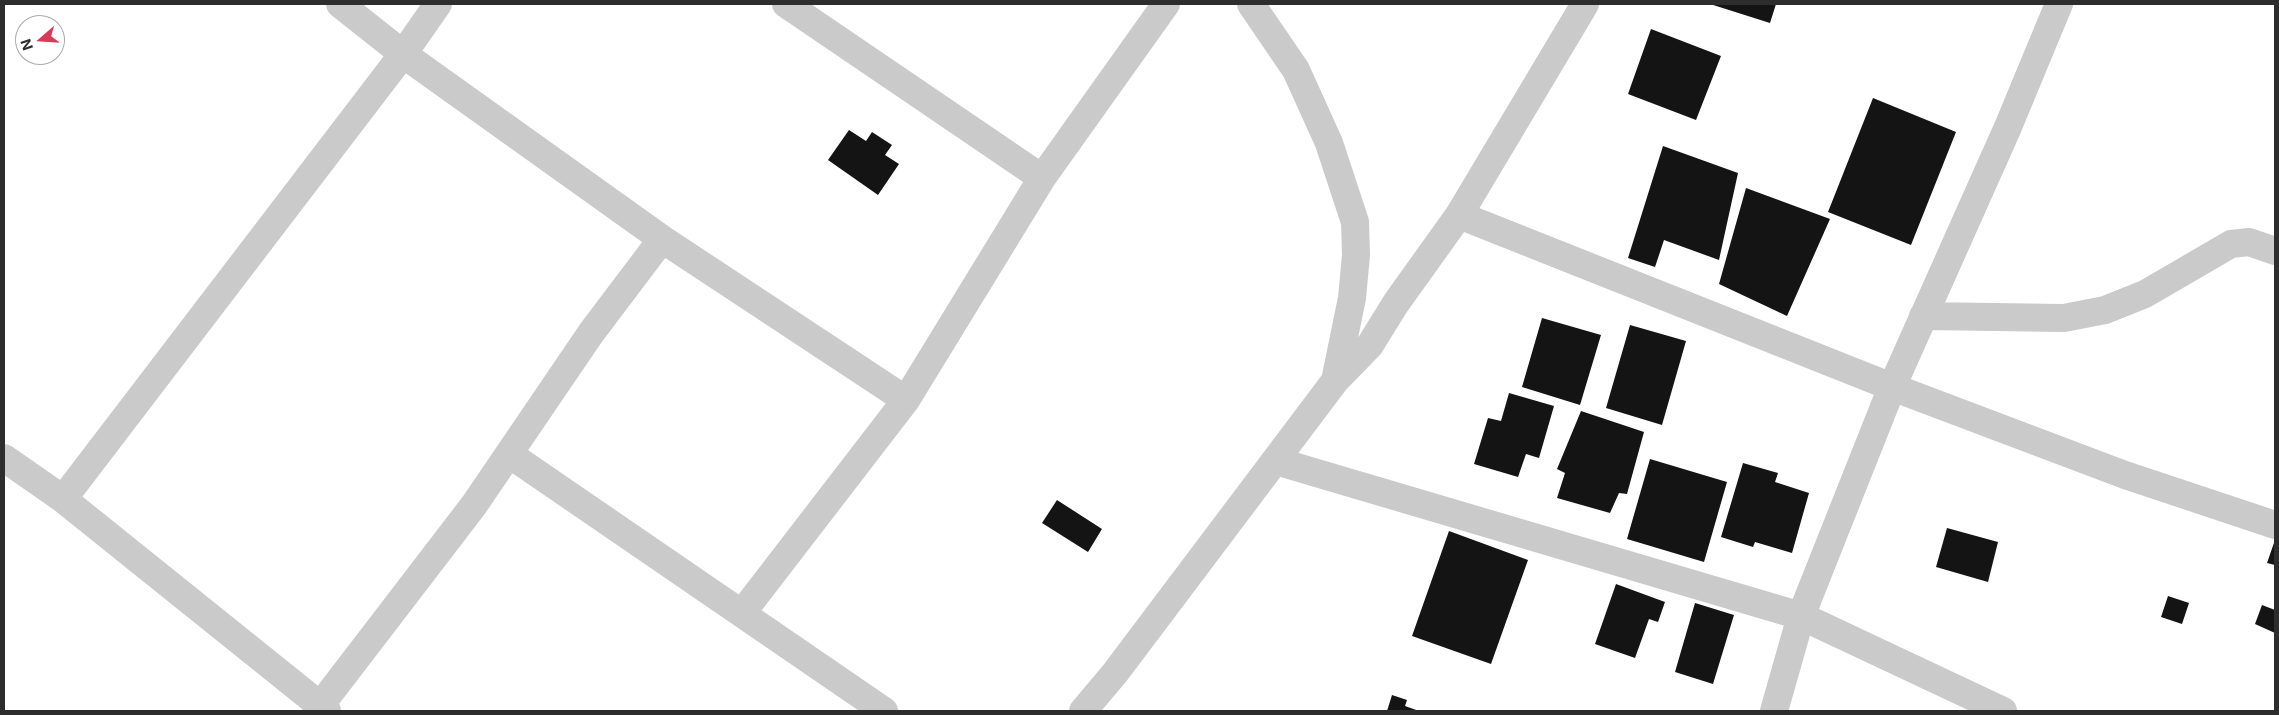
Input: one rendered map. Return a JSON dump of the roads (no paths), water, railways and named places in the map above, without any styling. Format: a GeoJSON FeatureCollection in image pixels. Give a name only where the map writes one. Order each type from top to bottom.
{"type":"FeatureCollection","features":[{"type":"Feature","properties":{"kind":"street"},"geometry":{"type":"LineString","coordinates":[[340,4],[403,54],[662,239],[906,400]]}},
{"type":"Feature","properties":{"kind":"street"},"geometry":{"type":"LineString","coordinates":[[63,499],[403,54],[438,4]]}},
{"type":"Feature","properties":{"kind":"street"},"geometry":{"type":"LineString","coordinates":[[786,4],[816,12],[1042,178]]}},
{"type":"Feature","properties":{"kind":"street"},"geometry":{"type":"LineString","coordinates":[[742,613],[906,400],[1042,178],[1166,4]]}},
{"type":"Feature","properties":{"kind":"street"},"geometry":{"type":"LineString","coordinates":[[1252,4],[1296,70],[1329,143],[1356,222],[1356,255],[1352,298],[1334,381]]}},
{"type":"Feature","properties":{"kind":"street"},"geometry":{"type":"LineString","coordinates":[[1083,711],[1115,673],[1276,461],[1334,381],[1370,346],[1396,303],[1459,216],[1585,4]]}},
{"type":"Feature","properties":{"kind":"street"},"geometry":{"type":"LineString","coordinates":[[1774,711],[1801,616],[1892,387],[2008,127],[2060,4]]}},
{"type":"Feature","properties":{"kind":"street"},"geometry":{"type":"LineString","coordinates":[[1459,216],[1892,387],[2125,475],[2275,525]]}},
{"type":"Feature","properties":{"kind":"street"},"geometry":{"type":"LineString","coordinates":[[4,458],[63,499],[321,710],[474,505],[591,333],[662,239]]}},
{"type":"Feature","properties":{"kind":"street"},"geometry":{"type":"LineString","coordinates":[[1923,316],[2064,318],[2105,310],[2144,294],[2230,244],[2249,242],[2275,251]]}},
{"type":"Feature","properties":{"kind":"street"},"geometry":{"type":"LineString","coordinates":[[509,454],[884,711]]}},
{"type":"Feature","properties":{"kind":"street"},"geometry":{"type":"LineString","coordinates":[[1276,461],[1801,616],[2003,711]]}}]}
